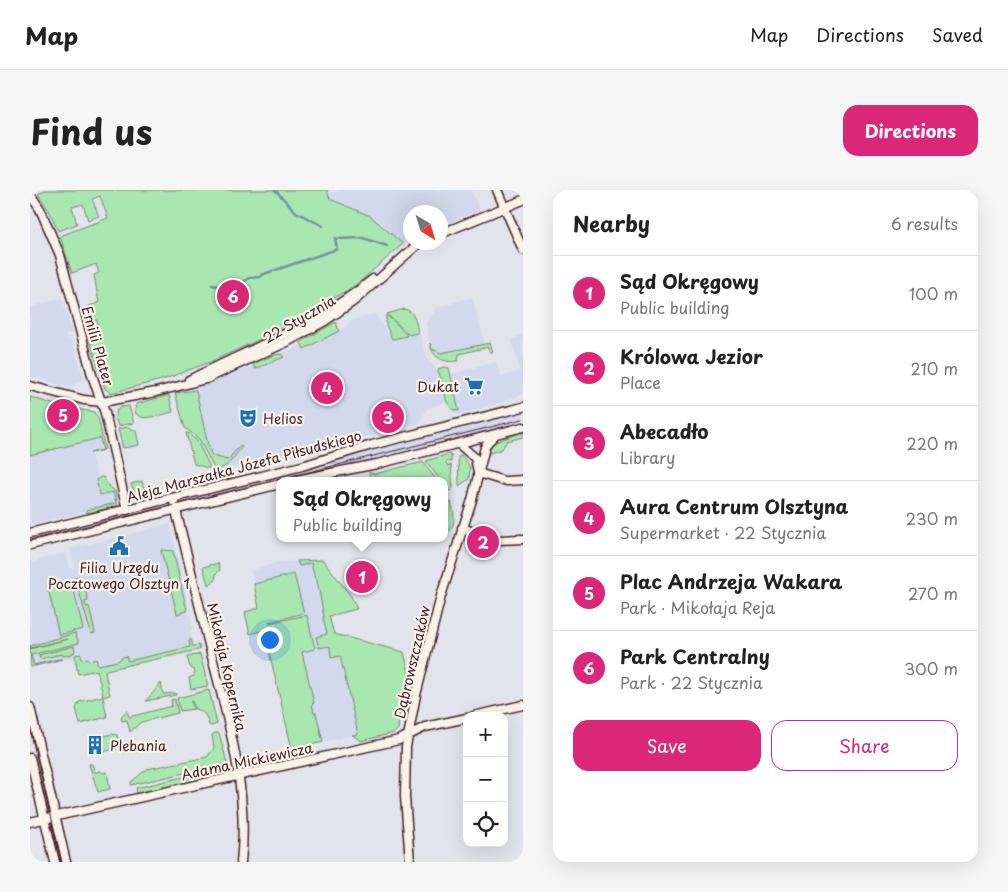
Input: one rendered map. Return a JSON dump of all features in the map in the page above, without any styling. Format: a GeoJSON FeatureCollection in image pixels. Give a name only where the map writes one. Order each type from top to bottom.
{"type":"FeatureCollection","features":[{"type":"Feature","properties":{"kind":"street"},"geometry":{"type":"LineString","coordinates":[[497,190],[523,250]]}},
{"type":"Feature","properties":{"kind":"street","name":"Emilii Plater"},"geometry":{"type":"LineString","coordinates":[[30,194],[40,209],[60,255],[92,375],[102,402],[127,510]]}},
{"type":"Feature","properties":{"kind":"street"},"geometry":{"type":"LineString","coordinates":[[448,231],[523,200]]}},
{"type":"Feature","properties":{"kind":"street","name":"22 Stycznia"},"geometry":{"type":"LineString","coordinates":[[30,386],[84,400],[102,402],[156,392],[178,385],[300,328],[350,296],[396,259],[410,250]]}},
{"type":"Feature","properties":{"kind":"street","name":"Aleja Marszałka Józefa Piłsudskiego"},"geometry":{"type":"LineString","coordinates":[[30,533],[313,464],[372,445],[523,407]]}},
{"type":"Feature","properties":{"kind":"street","name":"Aleja Marszałka Józefa Piłsudskiego"},"geometry":{"type":"LineString","coordinates":[[308,477],[365,467],[494,436],[523,427]]}},
{"type":"Feature","properties":{"kind":"street","name":"Dąbrowszczaków"},"geometry":{"type":"LineString","coordinates":[[410,862],[404,772],[406,746],[416,695],[441,596],[485,448],[494,436]]}},
{"type":"Feature","properties":{"kind":"street"},"geometry":{"type":"LineString","coordinates":[[459,444],[475,458],[478,473],[504,480],[523,480]]}},
{"type":"Feature","properties":{"kind":"street","name":"Aleja Marszałka Józefa Piłsudskiego"},"geometry":{"type":"LineString","coordinates":[[30,546],[276,485]]}},
{"type":"Feature","properties":{"kind":"street","name":"Mikołaja Kopernika"},"geometry":{"type":"LineString","coordinates":[[173,498],[240,775],[241,862]]}},
{"type":"Feature","properties":{"kind":"street"},"geometry":{"type":"LineString","coordinates":[[462,528],[499,540],[523,539]]}},
{"type":"Feature","properties":{"kind":"street"},"geometry":{"type":"LineString","coordinates":[[491,712],[523,705]]}},
{"type":"Feature","properties":{"kind":"street"},"geometry":{"type":"LineString","coordinates":[[30,707],[66,862]]}},
{"type":"Feature","properties":{"kind":"street","name":"Adama Mickiewicza"},"geometry":{"type":"LineString","coordinates":[[30,822],[399,740],[425,727],[463,719]]}},
{"type":"Feature","properties":{"kind":"street"},"geometry":{"type":"LineString","coordinates":[[30,758],[55,862]]}},
{"type":"Feature","properties":{"kind":"shaded area"},"geometry":{"type":"Polygon","coordinates":[[[340,190],[471,190],[480,211],[448,222],[448,205],[403,205],[403,244],[370,216],[330,199],[328,194],[340,190]]]}},
{"type":"Feature","properties":{"kind":"shaded area"},"geometry":{"type":"Polygon","coordinates":[[[472,297],[486,347],[441,354],[432,349],[426,323],[436,308],[472,297]]]}},
{"type":"Feature","properties":{"kind":"shaded area"},"geometry":{"type":"Polygon","coordinates":[[[62,298],[72,333],[66,334],[66,337],[67,339],[71,338],[84,379],[69,388],[31,376],[30,373],[30,307],[62,298]]]}},
{"type":"Feature","properties":{"kind":"shaded area"},"geometry":{"type":"Polygon","coordinates":[[[375,314],[389,337],[418,329],[428,361],[443,376],[496,362],[501,376],[520,372],[511,339],[523,334],[523,394],[458,415],[450,409],[446,402],[428,408],[418,424],[301,453],[216,471],[191,391],[343,329],[352,320],[375,314]]]}},
{"type":"Feature","properties":{"kind":"shaded area"},"geometry":{"type":"Polygon","coordinates":[[[523,414],[523,420],[512,424],[297,477],[276,477],[276,482],[30,543],[30,535],[523,414]]]}},
{"type":"Feature","properties":{"kind":"shaded area"},"geometry":{"type":"Polygon","coordinates":[[[101,434],[104,450],[91,454],[101,493],[114,491],[117,504],[30,525],[30,451],[101,434]]]}},
{"type":"Feature","properties":{"kind":"shaded area"},"geometry":{"type":"Polygon","coordinates":[[[170,524],[193,628],[190,633],[193,647],[78,674],[73,657],[31,667],[30,561],[34,562],[66,553],[70,568],[76,569],[70,549],[170,524]]]}},
{"type":"Feature","properties":{"kind":"shaded area"},"geometry":{"type":"Polygon","coordinates":[[[323,560],[351,596],[357,609],[329,616],[358,734],[292,749],[251,570],[279,562],[323,560]]]}},
{"type":"Feature","properties":{"kind":"green space"},"geometry":{"type":"Polygon","coordinates":[[[45,190],[327,190],[330,199],[370,216],[403,244],[357,284],[287,327],[215,360],[165,379],[111,393],[105,389],[89,338],[100,335],[97,320],[92,321],[89,306],[99,303],[94,275],[99,273],[96,264],[72,273],[60,236],[108,218],[100,196],[92,199],[99,216],[88,220],[83,204],[72,207],[77,224],[58,231],[50,212],[38,194],[45,190]]]}},
{"type":"Feature","properties":{"kind":"green space"},"geometry":{"type":"Polygon","coordinates":[[[404,309],[413,315],[418,333],[409,335],[387,314],[404,309]]]}},
{"type":"Feature","properties":{"kind":"green space"},"geometry":{"type":"Polygon","coordinates":[[[386,315],[407,336],[392,339],[386,325],[386,315]]]}},
{"type":"Feature","properties":{"kind":"green space"},"geometry":{"type":"Polygon","coordinates":[[[336,322],[339,331],[304,349],[302,341],[336,322]]]}},
{"type":"Feature","properties":{"kind":"green space"},"geometry":{"type":"Polygon","coordinates":[[[430,343],[432,349],[441,353],[490,343],[493,352],[490,352],[488,347],[459,354],[458,361],[448,361],[436,356],[431,348],[430,343]]]}},
{"type":"Feature","properties":{"kind":"green space"},"geometry":{"type":"Polygon","coordinates":[[[281,354],[284,357],[255,369],[253,364],[281,354]]]}},
{"type":"Feature","properties":{"kind":"green space"},"geometry":{"type":"Polygon","coordinates":[[[449,368],[459,411],[452,409],[447,402],[438,369],[449,368]]]}},
{"type":"Feature","properties":{"kind":"green space"},"geometry":{"type":"Polygon","coordinates":[[[196,390],[212,456],[228,460],[240,445],[242,447],[230,462],[222,468],[214,468],[199,439],[185,428],[175,393],[196,390]]]}},
{"type":"Feature","properties":{"kind":"green space"},"geometry":{"type":"Polygon","coordinates":[[[169,395],[173,412],[148,417],[137,415],[135,411],[136,404],[169,395]]]}},
{"type":"Feature","properties":{"kind":"green space"},"geometry":{"type":"Polygon","coordinates":[[[30,397],[62,407],[94,412],[98,418],[105,449],[103,450],[100,438],[30,455],[30,397]]]}},
{"type":"Feature","properties":{"kind":"green space"},"geometry":{"type":"Polygon","coordinates":[[[129,406],[134,423],[118,426],[115,417],[117,410],[121,407],[129,406]]]}},
{"type":"Feature","properties":{"kind":"green space"},"geometry":{"type":"Polygon","coordinates":[[[128,427],[136,431],[139,445],[123,448],[118,429],[128,427]]]}},
{"type":"Feature","properties":{"kind":"green space"},"geometry":{"type":"Polygon","coordinates":[[[523,432],[523,437],[507,441],[502,449],[487,454],[488,448],[492,443],[523,432]]]}},
{"type":"Feature","properties":{"kind":"green space"},"geometry":{"type":"Polygon","coordinates":[[[186,433],[197,441],[211,469],[194,464],[186,433]]]}},
{"type":"Feature","properties":{"kind":"green space"},"geometry":{"type":"Polygon","coordinates":[[[451,455],[451,462],[448,461],[446,463],[448,466],[451,465],[453,488],[450,491],[448,490],[448,477],[438,477],[426,461],[451,455]]]}},
{"type":"Feature","properties":{"kind":"green space"},"geometry":{"type":"Polygon","coordinates":[[[461,455],[470,467],[469,479],[459,486],[458,457],[461,455]]]}},
{"type":"Feature","properties":{"kind":"green space"},"geometry":{"type":"Polygon","coordinates":[[[423,462],[434,477],[370,477],[369,472],[374,474],[423,462]]]}},
{"type":"Feature","properties":{"kind":"green space"},"geometry":{"type":"Polygon","coordinates":[[[101,477],[115,491],[118,505],[87,513],[86,510],[116,503],[113,492],[100,495],[96,480],[101,477]]]}},
{"type":"Feature","properties":{"kind":"green space"},"geometry":{"type":"Polygon","coordinates":[[[142,481],[144,490],[150,489],[151,493],[136,497],[131,484],[142,481]]]}},
{"type":"Feature","properties":{"kind":"green space"},"geometry":{"type":"Polygon","coordinates":[[[451,502],[454,515],[452,526],[448,532],[448,504],[451,502]]]}},
{"type":"Feature","properties":{"kind":"green space"},"geometry":{"type":"Polygon","coordinates":[[[161,550],[173,551],[187,611],[177,614],[161,550]]]}},
{"type":"Feature","properties":{"kind":"green space"},"geometry":{"type":"Polygon","coordinates":[[[323,560],[351,596],[357,609],[329,616],[334,634],[404,652],[410,678],[402,694],[398,729],[394,733],[361,741],[352,735],[358,734],[340,656],[331,658],[330,646],[319,648],[316,637],[327,634],[317,580],[315,579],[311,563],[299,566],[297,561],[323,560]]]}},
{"type":"Feature","properties":{"kind":"green space"},"geometry":{"type":"Polygon","coordinates":[[[218,563],[220,570],[216,574],[215,581],[208,585],[203,567],[218,563]]]}},
{"type":"Feature","properties":{"kind":"green space"},"geometry":{"type":"Polygon","coordinates":[[[294,574],[304,613],[269,623],[307,615],[315,649],[302,652],[314,703],[312,704],[314,713],[316,713],[323,742],[292,749],[264,630],[250,634],[245,612],[259,608],[254,584],[294,574]]]}},
{"type":"Feature","properties":{"kind":"green space"},"geometry":{"type":"Polygon","coordinates":[[[79,576],[84,583],[88,601],[85,602],[86,607],[89,606],[95,633],[91,634],[75,577],[79,576]]]}},
{"type":"Feature","properties":{"kind":"green space"},"geometry":{"type":"Polygon","coordinates":[[[72,582],[83,629],[59,635],[48,588],[72,582]]]}},
{"type":"Feature","properties":{"kind":"green space"},"geometry":{"type":"Polygon","coordinates":[[[75,633],[79,643],[31,655],[34,665],[63,659],[31,667],[30,649],[68,639],[30,648],[30,646],[75,633]]]}},
{"type":"Feature","properties":{"kind":"green space"},"geometry":{"type":"Polygon","coordinates":[[[191,639],[193,646],[199,645],[200,649],[106,670],[110,695],[103,697],[107,717],[80,724],[76,708],[79,702],[103,696],[97,670],[78,674],[75,655],[81,654],[82,660],[88,658],[89,661],[96,659],[98,665],[118,661],[126,656],[128,661],[190,647],[189,641],[191,639]]]}},
{"type":"Feature","properties":{"kind":"green space"},"geometry":{"type":"Polygon","coordinates":[[[74,646],[75,652],[72,654],[63,656],[62,654],[40,659],[39,655],[74,646]]]}},
{"type":"Feature","properties":{"kind":"green space"},"geometry":{"type":"Polygon","coordinates":[[[200,654],[208,686],[191,689],[189,678],[194,676],[195,671],[190,667],[187,657],[200,654]]]}},
{"type":"Feature","properties":{"kind":"green space"},"geometry":{"type":"Polygon","coordinates":[[[161,683],[163,694],[175,693],[176,695],[146,701],[161,683]]]}},
{"type":"Feature","properties":{"kind":"green space"},"geometry":{"type":"Polygon","coordinates":[[[209,690],[217,724],[211,726],[203,713],[195,709],[192,701],[190,702],[194,709],[180,711],[177,698],[209,690]]]}},
{"type":"Feature","properties":{"kind":"green space"},"geometry":{"type":"Polygon","coordinates":[[[175,699],[178,713],[141,722],[130,732],[127,720],[122,721],[121,717],[127,710],[129,717],[172,706],[171,700],[175,699]]]}},
{"type":"Feature","properties":{"kind":"green space"},"geometry":{"type":"Polygon","coordinates":[[[219,733],[227,763],[131,785],[131,782],[147,769],[207,757],[214,748],[212,735],[219,733]]]}},
{"type":"Feature","properties":{"kind":"green space"},"geometry":{"type":"Polygon","coordinates":[[[112,734],[117,735],[119,746],[116,749],[102,752],[99,737],[112,734]]]}},
{"type":"Feature","properties":{"kind":"green space"},"geometry":{"type":"Polygon","coordinates":[[[89,764],[92,764],[95,772],[107,772],[110,789],[98,792],[89,764]]]}},
{"type":"Feature","properties":{"kind":"green space"},"geometry":{"type":"Polygon","coordinates":[[[226,767],[226,774],[137,793],[136,788],[226,767]]]}},
{"type":"Feature","properties":{"kind":"waterway"},"geometry":{"type":"LineString","coordinates":[[275,190],[296,212],[323,226]]}},
{"type":"Feature","properties":{"kind":"waterway"},"geometry":{"type":"LineString","coordinates":[[212,285],[222,287],[241,284],[249,278],[260,277],[337,249],[335,238]]}},
{"type":"Feature","properties":{"kind":"waterway"},"geometry":{"type":"LineString","coordinates":[[335,239],[363,238],[387,246]]}},
{"type":"Feature","properties":{"kind":"tram line"},"geometry":{"type":"LineString","coordinates":[[289,477],[523,419]]}},
{"type":"Feature","properties":{"kind":"tram line"},"geometry":{"type":"LineString","coordinates":[[30,541],[276,480]]}},
{"type":"Feature","properties":{"kind":"tram line"},"geometry":{"type":"LineString","coordinates":[[30,725],[62,862]]}},
{"type":"Feature","properties":{"kind":"place","name":"Park Centralny"},"geometry":{"type":"Point","coordinates":[233,296]}},
{"type":"Feature","properties":{"kind":"place","name":"Dukat"},"geometry":{"type":"Point","coordinates":[474,386]}},
{"type":"Feature","properties":{"kind":"place","name":"Aura Centrum Olsztyna"},"geometry":{"type":"Point","coordinates":[327,388]}},
{"type":"Feature","properties":{"kind":"place","name":"Plac Andrzeja Wakara"},"geometry":{"type":"Point","coordinates":[63,415]}},
{"type":"Feature","properties":{"kind":"place","name":"Abecadło"},"geometry":{"type":"Point","coordinates":[388,417]}},
{"type":"Feature","properties":{"kind":"place","name":"Helios"},"geometry":{"type":"Point","coordinates":[248,418]}},
{"type":"Feature","properties":{"kind":"place","name":"Królowa Jezior"},"geometry":{"type":"Point","coordinates":[483,542]}},
{"type":"Feature","properties":{"kind":"place","name":"Filia Urzędu Pocztowego Olsztyn 1"},"geometry":{"type":"Point","coordinates":[119,546]}},
{"type":"Feature","properties":{"kind":"place","name":"Sąd Okręgowy"},"geometry":{"type":"Point","coordinates":[362,577]}},
{"type":"Feature","properties":{"kind":"place","name":"Plebania"},"geometry":{"type":"Point","coordinates":[95,745]}}]}
